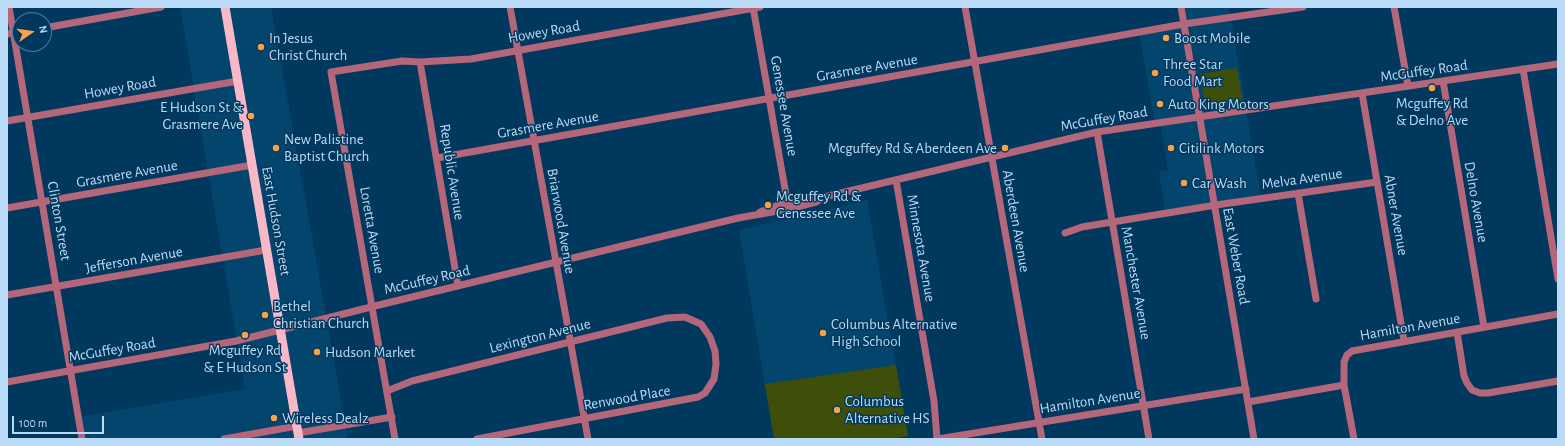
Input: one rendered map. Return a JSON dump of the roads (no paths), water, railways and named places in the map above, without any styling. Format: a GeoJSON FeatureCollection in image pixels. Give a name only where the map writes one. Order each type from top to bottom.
{"type":"FeatureCollection","features":[{"type":"Feature","properties":{"kind":"main road","name":"East Hudson Street"},"geometry":{"type":"LineString","coordinates":[[225,7],[298,433]]}},
{"type":"Feature","properties":{"kind":"street","name":"Clinton Street"},"geometry":{"type":"LineString","coordinates":[[9,7],[12,26]]}},
{"type":"Feature","properties":{"kind":"street"},"geometry":{"type":"LineString","coordinates":[[52,27],[161,7]]}},
{"type":"Feature","properties":{"kind":"street","name":"Briarwood Avenue"},"geometry":{"type":"LineString","coordinates":[[510,7],[569,342],[588,439]]}},
{"type":"Feature","properties":{"kind":"street","name":"Howey Road"},"geometry":{"type":"LineString","coordinates":[[331,72],[402,61],[420,62],[471,59],[755,7]]}},
{"type":"Feature","properties":{"kind":"street","name":"Genessee Avenue"},"geometry":{"type":"LineString","coordinates":[[755,7],[769,99],[788,206]]}},
{"type":"Feature","properties":{"kind":"street","name":"Aberdeen Avenue"},"geometry":{"type":"LineString","coordinates":[[965,7],[1042,439]]}},
{"type":"Feature","properties":{"kind":"street","name":"East Weber Road"},"geometry":{"type":"LineString","coordinates":[[1181,7],[1254,439]]}},
{"type":"Feature","properties":{"kind":"street","name":"Grasmere Avenue"},"geometry":{"type":"LineString","coordinates":[[437,158],[1184,24],[1303,7]]}},
{"type":"Feature","properties":{"kind":"street"},"geometry":{"type":"LineString","coordinates":[[1394,7],[1408,86]]}},
{"type":"Feature","properties":{"kind":"street","name":"Clinton Street"},"geometry":{"type":"LineString","coordinates":[[16,52],[82,439]]}},
{"type":"Feature","properties":{"kind":"street","name":"Republic Avenue"},"geometry":{"type":"LineString","coordinates":[[420,62],[458,286]]}},
{"type":"Feature","properties":{"kind":"street","name":"McGuffey Road"},"geometry":{"type":"LineString","coordinates":[[7,382],[236,341],[372,306],[758,213],[770,207],[788,206],[815,197],[824,197],[1097,132],[1558,64]]}},
{"type":"Feature","properties":{"kind":"street"},"geometry":{"type":"LineString","coordinates":[[1524,69],[1558,279]]}},
{"type":"Feature","properties":{"kind":"street","name":"Loretta Avenue"},"geometry":{"type":"LineString","coordinates":[[331,72],[396,439]]}},
{"type":"Feature","properties":{"kind":"street","name":"Howey Road"},"geometry":{"type":"LineString","coordinates":[[7,120],[238,81]]}},
{"type":"Feature","properties":{"kind":"street","name":"Delno Avenue"},"geometry":{"type":"LineString","coordinates":[[1443,81],[1484,327]]}},
{"type":"Feature","properties":{"kind":"street","name":"Abner Avenue"},"geometry":{"type":"LineString","coordinates":[[1362,93],[1404,341]]}},
{"type":"Feature","properties":{"kind":"street","name":"Manchester Avenue"},"geometry":{"type":"LineString","coordinates":[[1097,132],[1148,439]]}},
{"type":"Feature","properties":{"kind":"street","name":"Grasmere Avenue"},"geometry":{"type":"LineString","coordinates":[[7,208],[252,165]]}},
{"type":"Feature","properties":{"kind":"street","name":"Minnesota Avenue"},"geometry":{"type":"LineString","coordinates":[[896,180],[934,401],[938,439]]}},
{"type":"Feature","properties":{"kind":"street","name":"Melva Avenue"},"geometry":{"type":"LineString","coordinates":[[1065,233],[1082,227],[1214,205],[1377,182]]}},
{"type":"Feature","properties":{"kind":"street"},"geometry":{"type":"LineString","coordinates":[[1298,193],[1316,299]]}},
{"type":"Feature","properties":{"kind":"street","name":"Jefferson Avenue"},"geometry":{"type":"LineString","coordinates":[[7,295],[266,250]]}},
{"type":"Feature","properties":{"kind":"street","name":"Hamilton Avenue"},"geometry":{"type":"LineString","coordinates":[[1354,439],[1344,385],[1344,362],[1347,355],[1352,351],[1558,314]]}},
{"type":"Feature","properties":{"kind":"street","name":"Lexington Avenue"},"geometry":{"type":"LineString","coordinates":[[387,391],[412,381],[667,318],[685,317],[701,324]]}},
{"type":"Feature","properties":{"kind":"street","name":"Renwood Place"},"geometry":{"type":"LineString","coordinates":[[477,439],[584,418],[690,400],[705,393],[714,379],[716,364],[715,351],[710,337],[701,324]]}},
{"type":"Feature","properties":{"kind":"street"},"geometry":{"type":"LineString","coordinates":[[1457,332],[1464,376],[1467,384],[1472,390],[1480,393],[1558,381]]}},
{"type":"Feature","properties":{"kind":"street"},"geometry":{"type":"LineString","coordinates":[[1248,402],[1344,385]]}},
{"type":"Feature","properties":{"kind":"street","name":"Hamilton Avenue"},"geometry":{"type":"LineString","coordinates":[[938,439],[1246,389]]}},
{"type":"Feature","properties":{"kind":"street"},"geometry":{"type":"LineString","coordinates":[[224,439],[298,433],[392,417]]}},
{"type":"Feature","properties":{"kind":"place","name":"Boost Mobile"},"geometry":{"type":"Point","coordinates":[1166,38]}},
{"type":"Feature","properties":{"kind":"place","name":"In Jesus Christ Church"},"geometry":{"type":"Point","coordinates":[261,47]}},
{"type":"Feature","properties":{"kind":"place","name":"Three Star Food Mart"},"geometry":{"type":"Point","coordinates":[1155,73]}},
{"type":"Feature","properties":{"kind":"place","name":"Mcguffey Rd & Delno Ave"},"geometry":{"type":"Point","coordinates":[1432,88]}},
{"type":"Feature","properties":{"kind":"place","name":"Auto King Motors"},"geometry":{"type":"Point","coordinates":[1160,104]}},
{"type":"Feature","properties":{"kind":"place","name":"E Hudson St & Grasmere Ave"},"geometry":{"type":"Point","coordinates":[251,116]}},
{"type":"Feature","properties":{"kind":"place","name":"New Palistine Baptist Church"},"geometry":{"type":"Point","coordinates":[276,148]}},
{"type":"Feature","properties":{"kind":"place","name":"Mcguffey Rd & Aberdeen Ave"},"geometry":{"type":"Point","coordinates":[1005,148]}},
{"type":"Feature","properties":{"kind":"place","name":"Citilink Motors"},"geometry":{"type":"Point","coordinates":[1171,148]}},
{"type":"Feature","properties":{"kind":"place","name":"Car Wash"},"geometry":{"type":"Point","coordinates":[1184,183]}},
{"type":"Feature","properties":{"kind":"place","name":"Mcguffey Rd & Genessee Ave"},"geometry":{"type":"Point","coordinates":[768,205]}},
{"type":"Feature","properties":{"kind":"place","name":"Bethel Christian Church"},"geometry":{"type":"Point","coordinates":[265,315]}},
{"type":"Feature","properties":{"kind":"place","name":"Columbus Alternative High School"},"geometry":{"type":"Point","coordinates":[823,333]}},
{"type":"Feature","properties":{"kind":"place","name":"Mcguffey Rd & E Hudson St"},"geometry":{"type":"Point","coordinates":[245,335]}},
{"type":"Feature","properties":{"kind":"place","name":"Hudson Market"},"geometry":{"type":"Point","coordinates":[317,352]}},
{"type":"Feature","properties":{"kind":"place","name":"Columbus Alternative HS"},"geometry":{"type":"Point","coordinates":[837,410]}},
{"type":"Feature","properties":{"kind":"place","name":"Wireless Dealz"},"geometry":{"type":"Point","coordinates":[274,418]}}]}
